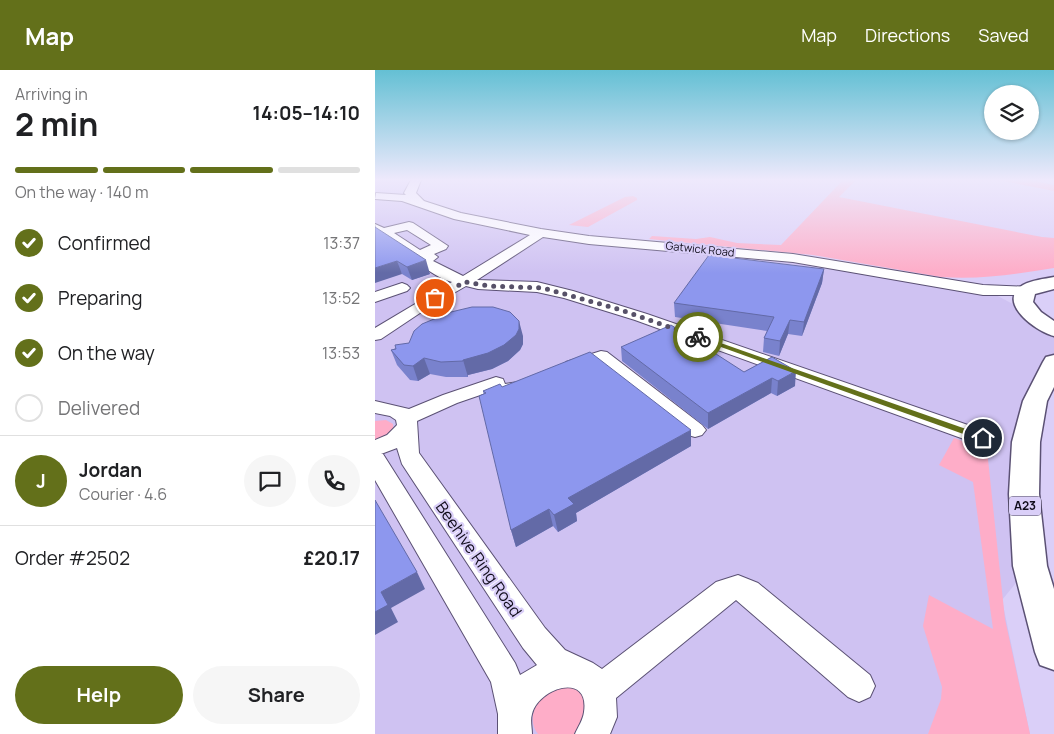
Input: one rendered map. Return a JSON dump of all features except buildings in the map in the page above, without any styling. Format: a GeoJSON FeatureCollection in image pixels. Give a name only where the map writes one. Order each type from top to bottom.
{"type":"FeatureCollection","features":[{"type":"Feature","properties":{"kind":"main road"},"geometry":{"type":"LineString","coordinates":[[1045,326],[1023,304],[1023,299],[1028,290],[1036,286],[1054,283]]}},
{"type":"Feature","properties":{"kind":"main road","name":"A23"},"geometry":{"type":"LineString","coordinates":[[1054,362],[1035,401],[1026,442],[1025,494],[1030,566],[1054,652]]}},
{"type":"Feature","properties":{"kind":"street","name":"Gatwick Road"},"geometry":{"type":"LineString","coordinates":[[444,211],[458,216],[541,233],[589,240],[793,258],[957,285],[983,290],[1001,297],[1045,326]]}},
{"type":"Feature","properties":{"kind":"street"},"geometry":{"type":"LineString","coordinates":[[378,230],[408,226],[441,246],[419,255]]}},
{"type":"Feature","properties":{"kind":"street"},"geometry":{"type":"LineString","coordinates":[[378,230],[401,242],[447,276],[470,279],[489,286],[537,287],[562,292],[641,317],[983,438]]}},
{"type":"Feature","properties":{"kind":"street"},"geometry":{"type":"LineString","coordinates":[[375,334],[470,279],[541,233]]}},
{"type":"Feature","properties":{"kind":"street"},"geometry":{"type":"LineString","coordinates":[[955,301],[957,285]]}},
{"type":"Feature","properties":{"kind":"street"},"geometry":{"type":"LineString","coordinates":[[375,297],[402,288]]}},
{"type":"Feature","properties":{"kind":"street","name":"Gatwick Road"},"geometry":{"type":"LineString","coordinates":[[983,290],[1028,290]]}},
{"type":"Feature","properties":{"kind":"street"},"geometry":{"type":"LineString","coordinates":[[555,373],[601,356],[695,430]]}},
{"type":"Feature","properties":{"kind":"street"},"geometry":{"type":"LineString","coordinates":[[390,414],[440,403],[512,377]]}},
{"type":"Feature","properties":{"kind":"street"},"geometry":{"type":"LineString","coordinates":[[485,387],[511,389],[532,382]]}},
{"type":"Feature","properties":{"kind":"street"},"geometry":{"type":"LineString","coordinates":[[375,448],[397,439],[406,430],[390,414]]}},
{"type":"Feature","properties":{"kind":"street","name":"Beehive Ring Road"},"geometry":{"type":"LineString","coordinates":[[390,414],[410,459],[533,638],[554,661],[594,689]]}},
{"type":"Feature","properties":{"kind":"street"},"geometry":{"type":"LineString","coordinates":[[375,460],[503,674],[510,689],[512,726]]}},
{"type":"Feature","properties":{"kind":"street"},"geometry":{"type":"LineString","coordinates":[[594,689],[726,591],[738,587],[755,598],[859,686]]}},
{"type":"Feature","properties":{"kind":"street"},"geometry":{"type":"LineString","coordinates":[[512,726],[524,694],[543,677],[556,672],[570,671],[594,689],[604,734]]}},
{"type":"Feature","properties":{"kind":"street"},"geometry":{"type":"LineString","coordinates":[[592,734],[600,718],[594,689]]}},
{"type":"Feature","properties":{"kind":"shaded area"},"geometry":{"type":"Polygon","coordinates":[[[375,211],[451,211],[516,229],[793,258],[994,294],[1028,312],[1044,325],[1054,337],[1054,362],[1035,401],[1030,566],[1002,600],[1030,734],[375,734],[375,211]]]}},
{"type":"Feature","properties":{"kind":"shaded area"},"geometry":{"type":"Polygon","coordinates":[[[597,211],[617,211],[588,227],[569,225],[597,211]]]}},
{"type":"Feature","properties":{"kind":"shaded area"},"geometry":{"type":"Polygon","coordinates":[[[813,211],[910,211],[1054,238],[1054,268],[984,277],[941,277],[813,255],[649,239],[652,236],[696,239],[710,237],[737,243],[781,245],[813,211]]]}},
{"type":"Feature","properties":{"kind":"shaded area"},"geometry":{"type":"Polygon","coordinates":[[[386,420],[393,424],[392,430],[388,435],[375,441],[375,421],[386,420]]]}},
{"type":"Feature","properties":{"kind":"shaded area"},"geometry":{"type":"Polygon","coordinates":[[[954,438],[987,450],[1005,619],[1030,734],[928,734],[941,699],[942,687],[923,626],[929,595],[993,629],[973,482],[939,465],[954,438]]]}},
{"type":"Feature","properties":{"kind":"shaded area"},"geometry":{"type":"Polygon","coordinates":[[[573,687],[580,692],[586,702],[585,713],[577,732],[574,734],[538,734],[534,727],[533,714],[539,701],[544,695],[557,688],[573,687]]]}},
{"type":"Feature","properties":{"kind":"way so far"},"geometry":{"type":"LineString","coordinates":[[435,298],[465,282],[489,286],[543,288],[618,309],[698,337]]}},
{"type":"Feature","properties":{"kind":"route"},"geometry":{"type":"LineString","coordinates":[[698,337],[983,438]]}}]}
